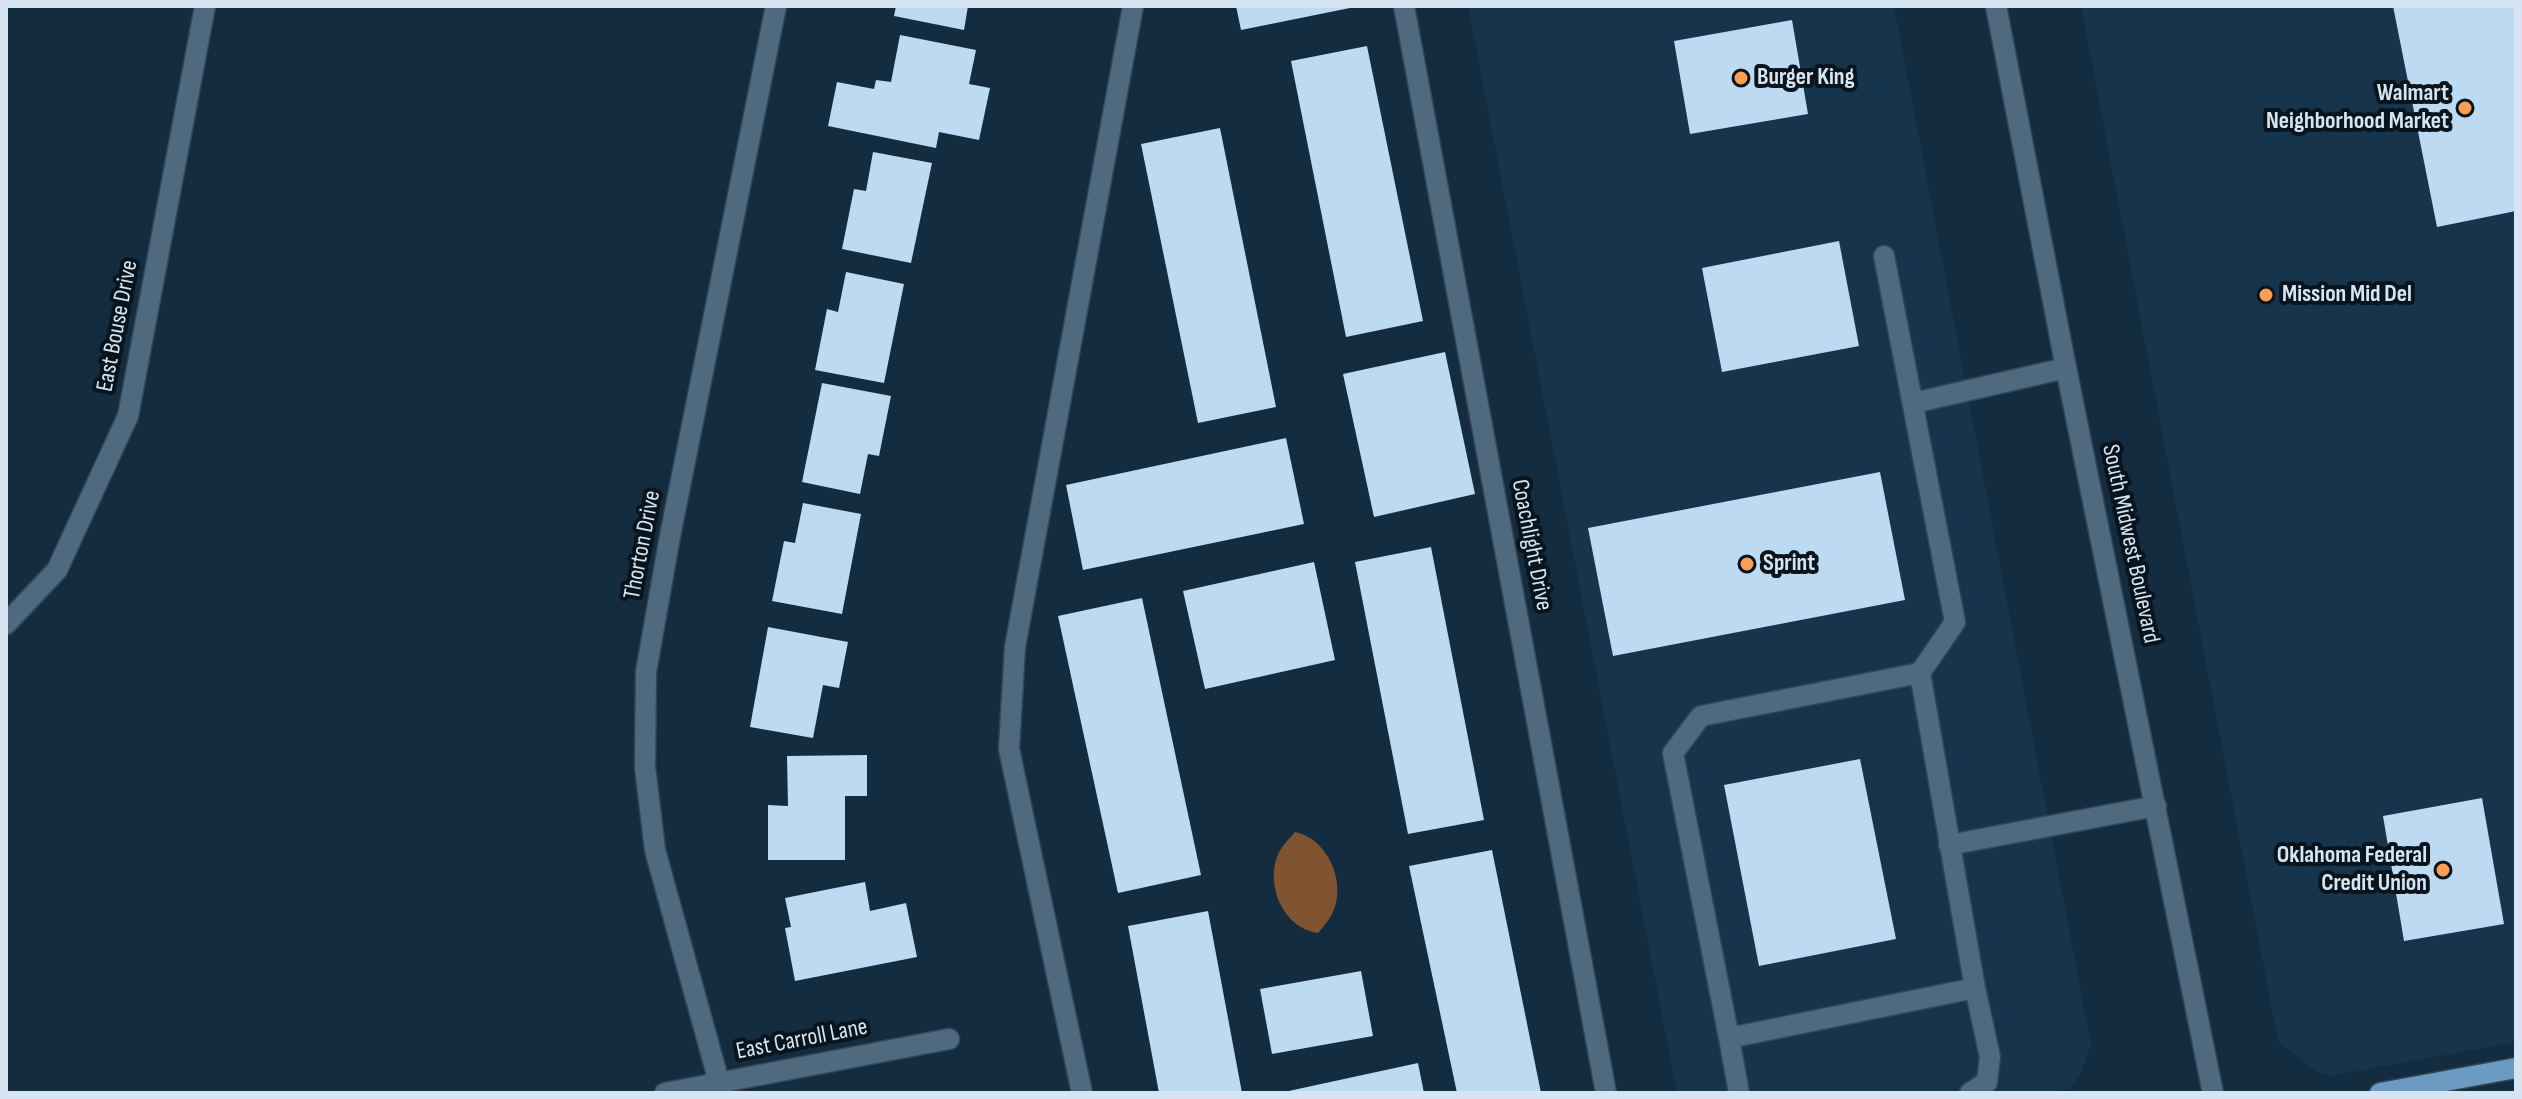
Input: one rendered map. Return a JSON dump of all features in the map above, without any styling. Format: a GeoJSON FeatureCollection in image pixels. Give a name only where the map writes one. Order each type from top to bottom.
{"type":"FeatureCollection","features":[{"type":"Feature","properties":{"kind":"main road"},"geometry":{"type":"LineString","coordinates":[[2380,1093],[2516,1068]]}},
{"type":"Feature","properties":{"kind":"street","name":"East Bouse Drive"},"geometry":{"type":"LineString","coordinates":[[6,624],[57,570],[128,416],[205,6]]}},
{"type":"Feature","properties":{"kind":"street","name":"Thorton Drive"},"geometry":{"type":"LineString","coordinates":[[721,1088],[655,850],[645,767],[646,672],[670,536],[776,6]]}},
{"type":"Feature","properties":{"kind":"street"},"geometry":{"type":"LineString","coordinates":[[1082,1093],[1009,749],[1015,647],[1133,6]]}},
{"type":"Feature","properties":{"kind":"street","name":"Coachlight Drive"},"geometry":{"type":"LineString","coordinates":[[1404,6],[1606,1093]]}},
{"type":"Feature","properties":{"kind":"street","name":"South Midwest Boulevard"},"geometry":{"type":"LineString","coordinates":[[1996,6],[2213,1093]]}},
{"type":"Feature","properties":{"kind":"street"},"geometry":{"type":"LineString","coordinates":[[1884,256],[1955,622],[1920,673],[1990,1057],[1987,1082],[1970,1093]]}},
{"type":"Feature","properties":{"kind":"street"},"geometry":{"type":"LineString","coordinates":[[1913,403],[2066,368]]}},
{"type":"Feature","properties":{"kind":"street"},"geometry":{"type":"LineString","coordinates":[[1739,1093],[1673,753],[1701,716],[1920,673]]}},
{"type":"Feature","properties":{"kind":"street"},"geometry":{"type":"LineString","coordinates":[[1949,845],[2156,806]]}},
{"type":"Feature","properties":{"kind":"street"},"geometry":{"type":"LineString","coordinates":[[1729,1038],[1975,988]]}},
{"type":"Feature","properties":{"kind":"street","name":"East Carroll Lane"},"geometry":{"type":"LineString","coordinates":[[665,1093],[721,1088],[949,1039]]}},
{"type":"Feature","properties":{"kind":"shaded area"},"geometry":{"type":"Polygon","coordinates":[[[1468,6],[1894,6],[2091,1045],[2082,1071],[2070,1088],[2047,1093],[1677,1093],[1468,6]]]}},
{"type":"Feature","properties":{"kind":"shaded area"},"geometry":{"type":"Polygon","coordinates":[[[2081,6],[2516,6],[2516,1042],[2329,1076],[2315,1071],[2278,1041],[2081,6]]]}},
{"type":"Feature","properties":{"kind":"shaded area"},"geometry":{"type":"Polygon","coordinates":[[[1295,832],[1306,836],[1325,852],[1336,875],[1337,900],[1332,915],[1318,933],[1295,923],[1286,914],[1276,890],[1275,864],[1279,852],[1295,832]]]}},
{"type":"Feature","properties":{"kind":"building"},"geometry":{"type":"Polygon","coordinates":[[[896,6],[968,6],[964,30],[894,16],[896,6]]]}},
{"type":"Feature","properties":{"kind":"building"},"geometry":{"type":"Polygon","coordinates":[[[1236,6],[1355,6],[1355,7],[1241,30],[1236,6]]]}},
{"type":"Feature","properties":{"kind":"building","name":"Walmart Neighborhood Market"},"geometry":{"type":"Polygon","coordinates":[[[2393,6],[2516,6],[2516,211],[2437,227],[2393,6]]]}},
{"type":"Feature","properties":{"kind":"building","name":"Burger King"},"geometry":{"type":"Polygon","coordinates":[[[1792,20],[1808,114],[1690,134],[1674,41],[1792,20]]]}},
{"type":"Feature","properties":{"kind":"building"},"geometry":{"type":"Polygon","coordinates":[[[900,35],[976,50],[969,84],[990,88],[979,140],[939,132],[936,148],[828,126],[837,82],[874,89],[876,80],[891,82],[900,35]]]}},
{"type":"Feature","properties":{"kind":"building"},"geometry":{"type":"Polygon","coordinates":[[[1367,46],[1423,321],[1346,337],[1291,61],[1367,46]]]}},
{"type":"Feature","properties":{"kind":"building"},"geometry":{"type":"Polygon","coordinates":[[[1220,128],[1276,407],[1198,423],[1141,144],[1220,128]]]}},
{"type":"Feature","properties":{"kind":"building"},"geometry":{"type":"Polygon","coordinates":[[[873,152],[932,163],[911,263],[842,249],[854,189],[866,191],[873,152]]]}},
{"type":"Feature","properties":{"kind":"building"},"geometry":{"type":"Polygon","coordinates":[[[1839,241],[1859,346],[1722,372],[1702,268],[1839,241]]]}},
{"type":"Feature","properties":{"kind":"building"},"geometry":{"type":"Polygon","coordinates":[[[846,272],[904,284],[884,383],[815,370],[827,309],[838,312],[846,272]]]}},
{"type":"Feature","properties":{"kind":"building"},"geometry":{"type":"Polygon","coordinates":[[[1445,352],[1475,494],[1374,517],[1343,374],[1445,352]]]}},
{"type":"Feature","properties":{"kind":"building"},"geometry":{"type":"Polygon","coordinates":[[[822,383],[891,396],[879,456],[868,454],[860,494],[802,482],[822,383]]]}},
{"type":"Feature","properties":{"kind":"building"},"geometry":{"type":"Polygon","coordinates":[[[1286,438],[1304,524],[1083,570],[1066,485],[1286,438]]]}},
{"type":"Feature","properties":{"kind":"building","name":"Sprint"},"geometry":{"type":"Polygon","coordinates":[[[1880,472],[1905,600],[1613,656],[1588,528],[1880,472]]]}},
{"type":"Feature","properties":{"kind":"building"},"geometry":{"type":"Polygon","coordinates":[[[803,503],[861,514],[842,614],[772,601],[784,541],[795,543],[803,503]]]}},
{"type":"Feature","properties":{"kind":"building"},"geometry":{"type":"Polygon","coordinates":[[[1431,547],[1484,820],[1408,834],[1355,562],[1431,547]]]}},
{"type":"Feature","properties":{"kind":"building"},"geometry":{"type":"Polygon","coordinates":[[[1314,562],[1335,660],[1205,689],[1183,591],[1314,562]]]}},
{"type":"Feature","properties":{"kind":"building"},"geometry":{"type":"Polygon","coordinates":[[[1142,598],[1201,875],[1118,893],[1058,616],[1142,598]]]}},
{"type":"Feature","properties":{"kind":"building"},"geometry":{"type":"Polygon","coordinates":[[[768,627],[848,642],[839,688],[823,685],[813,738],[750,727],[768,627]]]}},
{"type":"Feature","properties":{"kind":"building"},"geometry":{"type":"Polygon","coordinates":[[[867,755],[867,796],[845,796],[845,860],[768,860],[768,805],[788,806],[787,756],[867,755]]]}},
{"type":"Feature","properties":{"kind":"building"},"geometry":{"type":"Polygon","coordinates":[[[1860,759],[1896,939],[1759,966],[1724,785],[1860,759]]]}},
{"type":"Feature","properties":{"kind":"building","name":"Oklahoma Federal Credit Union"},"geometry":{"type":"Polygon","coordinates":[[[2482,798],[2504,924],[2404,941],[2383,816],[2482,798]]]}},
{"type":"Feature","properties":{"kind":"building"},"geometry":{"type":"Polygon","coordinates":[[[1492,850],[1541,1093],[1457,1093],[1409,866],[1492,850]]]}},
{"type":"Feature","properties":{"kind":"building"},"geometry":{"type":"Polygon","coordinates":[[[865,882],[870,911],[906,903],[917,957],[795,981],[785,928],[791,927],[785,898],[865,882]]]}},
{"type":"Feature","properties":{"kind":"building"},"geometry":{"type":"Polygon","coordinates":[[[1208,911],[1242,1093],[1159,1093],[1128,926],[1208,911]]]}},
{"type":"Feature","properties":{"kind":"building"},"geometry":{"type":"Polygon","coordinates":[[[1361,971],[1373,1036],[1272,1054],[1260,989],[1361,971]]]}},
{"type":"Feature","properties":{"kind":"building"},"geometry":{"type":"Polygon","coordinates":[[[1418,1063],[1424,1093],[1284,1093],[1284,1092],[1418,1063]]]}},
{"type":"Feature","properties":{"kind":"place","name":"Burger King"},"geometry":{"type":"Point","coordinates":[1741,78]}},
{"type":"Feature","properties":{"kind":"place","name":"Walmart Neighborhood Market"},"geometry":{"type":"Point","coordinates":[2465,108]}},
{"type":"Feature","properties":{"kind":"place","name":"Mission Mid Del"},"geometry":{"type":"Point","coordinates":[2266,295]}},
{"type":"Feature","properties":{"kind":"place","name":"Sprint"},"geometry":{"type":"Point","coordinates":[1747,564]}},
{"type":"Feature","properties":{"kind":"place","name":"Oklahoma Federal Credit Union"},"geometry":{"type":"Point","coordinates":[2443,870]}}]}
